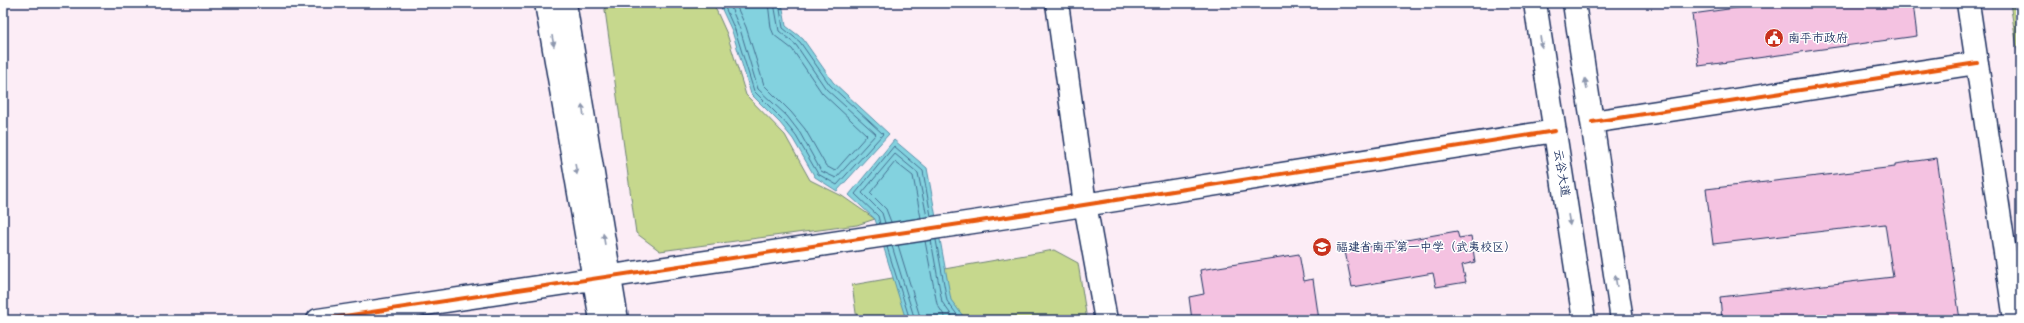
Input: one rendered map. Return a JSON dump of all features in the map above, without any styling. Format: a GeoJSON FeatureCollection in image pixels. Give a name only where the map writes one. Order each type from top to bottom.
{"type":"FeatureCollection","features":[{"type":"Feature","properties":{"kind":"street"},"geometry":{"type":"LineString","coordinates":[[546,3],[604,283],[617,320]]}},
{"type":"Feature","properties":{"kind":"street"},"geometry":{"type":"LineString","coordinates":[[565,3],[604,283],[602,320]]}},
{"type":"Feature","properties":{"kind":"street"},"geometry":{"type":"LineString","coordinates":[[1057,3],[1086,209],[1106,320]]}},
{"type":"Feature","properties":{"kind":"street","name":"云谷大道"},"geometry":{"type":"LineString","coordinates":[[1535,3],[1584,320]]}},
{"type":"Feature","properties":{"kind":"street"},"geometry":{"type":"LineString","coordinates":[[1574,3],[1622,320]]}},
{"type":"Feature","properties":{"kind":"street"},"geometry":{"type":"LineString","coordinates":[[1968,3],[2015,320]]}},
{"type":"Feature","properties":{"kind":"street"},"geometry":{"type":"LineString","coordinates":[[1593,129],[1977,68]]}},
{"type":"Feature","properties":{"kind":"street"},"geometry":{"type":"LineString","coordinates":[[398,320],[604,283],[1556,135]]}},
{"type":"Feature","properties":{"kind":"street"},"geometry":{"type":"LineString","coordinates":[[318,320],[604,283]]}},
{"type":"Feature","properties":{"kind":"green space"},"geometry":{"type":"Polygon","coordinates":[[[604,3],[713,3],[727,34],[746,95],[785,135],[810,180],[842,196],[875,219],[857,225],[660,251],[636,233],[604,3]]]}},
{"type":"Feature","properties":{"kind":"green space"},"geometry":{"type":"Polygon","coordinates":[[[2010,3],[2021,3],[2021,73],[2010,3]]]}},
{"type":"Feature","properties":{"kind":"green space"},"geometry":{"type":"Polygon","coordinates":[[[1054,250],[1078,263],[1087,320],[857,320],[852,285],[1054,250]]]}},
{"type":"Feature","properties":{"kind":"water"},"geometry":{"type":"Polygon","coordinates":[[[719,3],[782,3],[786,26],[803,39],[833,82],[889,134],[837,191],[815,177],[793,139],[780,123],[751,94],[732,31],[719,3]]]}},
{"type":"Feature","properties":{"kind":"water"},"geometry":{"type":"Polygon","coordinates":[[[894,140],[927,168],[951,300],[966,320],[906,320],[875,219],[849,195],[894,140]]]}},
{"type":"Feature","properties":{"kind":"building","name":"南平市政府"},"geometry":{"type":"Polygon","coordinates":[[[1772,3],[1913,3],[1917,36],[1699,66],[1692,14],[1772,3]]]}},
{"type":"Feature","properties":{"kind":"building"},"geometry":{"type":"Polygon","coordinates":[[[1937,158],[1960,320],[1722,320],[1720,297],[1893,277],[1885,224],[1713,244],[1706,189],[1895,167],[1895,164],[1937,158]]]}},
{"type":"Feature","properties":{"kind":"building"},"geometry":{"type":"Polygon","coordinates":[[[1457,231],[1459,238],[1471,236],[1475,262],[1462,265],[1466,282],[1436,287],[1433,273],[1352,287],[1345,251],[1457,231]]]}},
{"type":"Feature","properties":{"kind":"building"},"geometry":{"type":"Polygon","coordinates":[[[1299,254],[1304,281],[1313,279],[1319,320],[1192,320],[1189,297],[1204,294],[1200,270],[1299,254]]]}},
{"type":"Feature","properties":{"kind":"cycle path"},"geometry":{"type":"LineString","coordinates":[[1592,122],[1977,63]]}},
{"type":"Feature","properties":{"kind":"cycle path"},"geometry":{"type":"LineString","coordinates":[[318,320],[1020,215],[1555,131]]}},
{"type":"Feature","properties":{"kind":"place","name":"南平市政府"},"geometry":{"type":"Point","coordinates":[1774,38]}},
{"type":"Feature","properties":{"kind":"place","name":"福建省南平第一中学（武夷校区）"},"geometry":{"type":"Point","coordinates":[1322,247]}}]}
